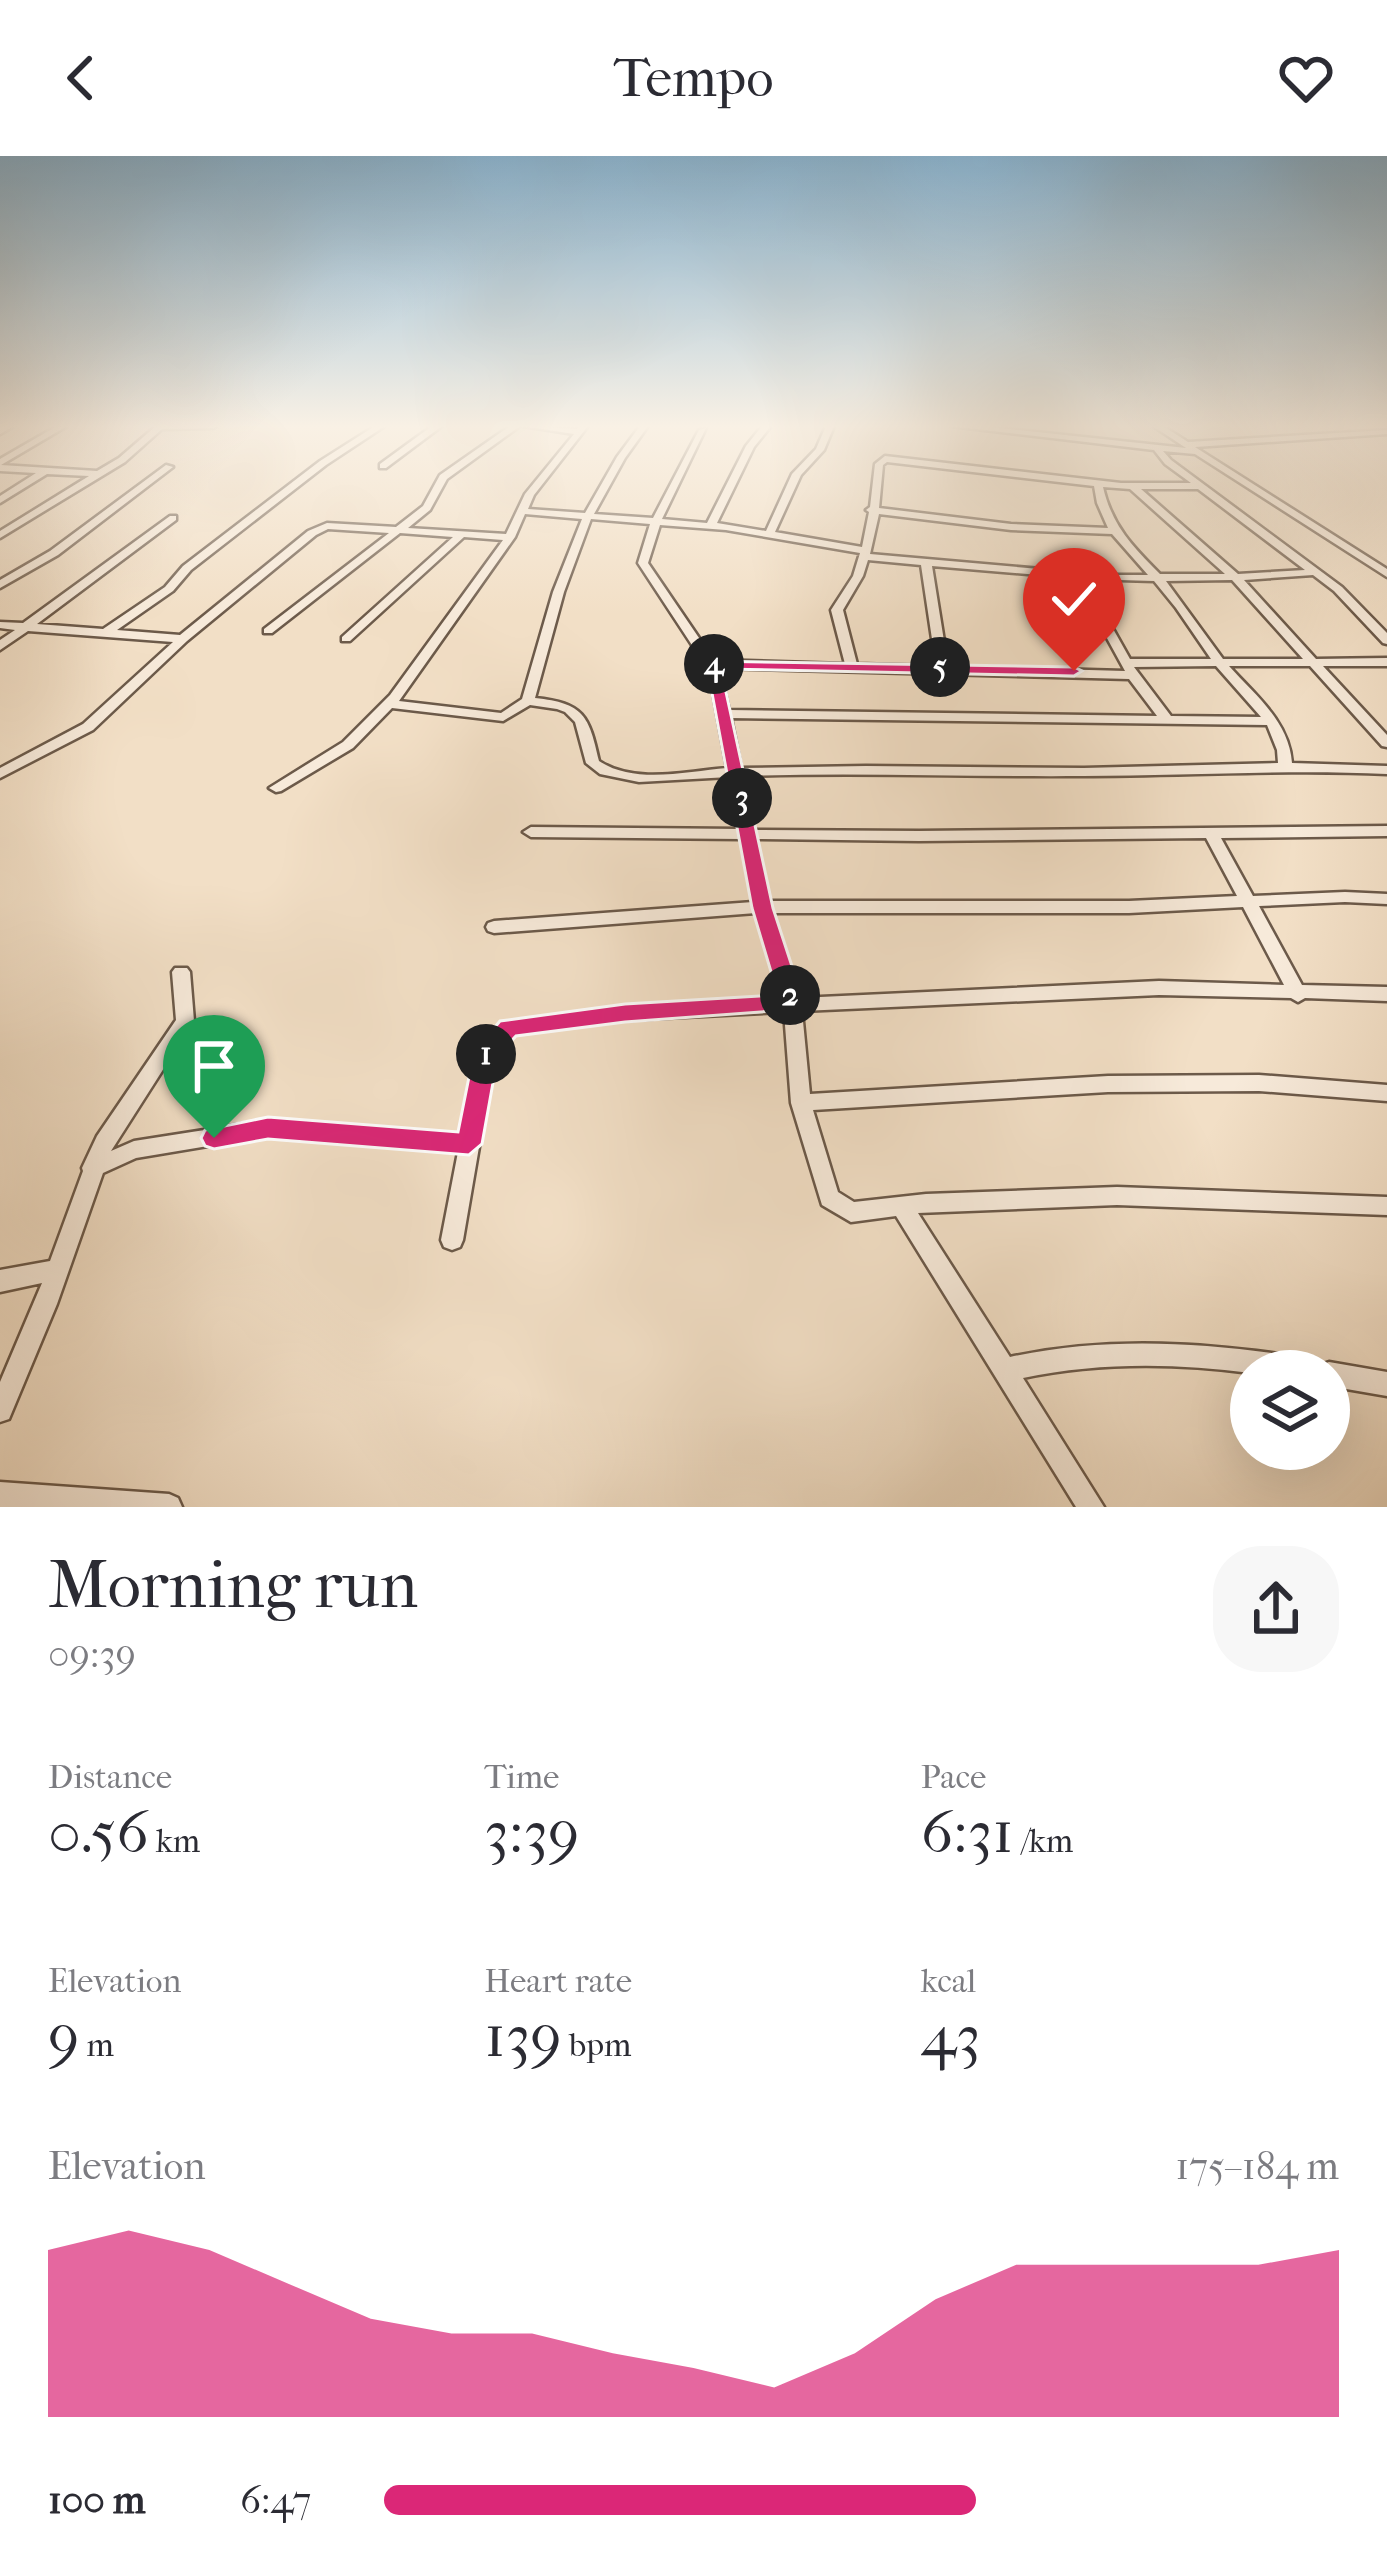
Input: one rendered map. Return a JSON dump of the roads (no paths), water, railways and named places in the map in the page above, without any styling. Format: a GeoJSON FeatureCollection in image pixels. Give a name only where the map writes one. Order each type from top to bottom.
{"type":"FeatureCollection","features":[{"type":"Feature","properties":{"kind":"street"},"geometry":{"type":"LineString","coordinates":[[0,536],[76,489]]}},
{"type":"Feature","properties":{"kind":"street"},"geometry":{"type":"LineString","coordinates":[[0,585],[54,553],[140,489]]}},
{"type":"Feature","properties":{"kind":"street"},"geometry":{"type":"LineString","coordinates":[[108,631],[169,589],[187,568],[289,489]]}},
{"type":"Feature","properties":{"kind":"street"},"geometry":{"type":"LineString","coordinates":[[268,631],[427,508],[437,489]]}},
{"type":"Feature","properties":{"kind":"street"},"geometry":{"type":"LineString","coordinates":[[276,788],[349,745],[389,704],[510,537],[534,489]]}},
{"type":"Feature","properties":{"kind":"street"},"geometry":{"type":"LineString","coordinates":[[528,701],[551,606],[587,516],[604,489]]}},
{"type":"Feature","properties":{"kind":"street"},"geometry":{"type":"LineString","coordinates":[[673,489],[645,548],[644,568],[712,664],[762,908],[792,1003],[801,1103],[829,1198],[851,1212],[1117,1196],[1387,1206]]}},
{"type":"Feature","properties":{"kind":"street"},"geometry":{"type":"LineString","coordinates":[[711,525],[729,489]]}},
{"type":"Feature","properties":{"kind":"street"},"geometry":{"type":"LineString","coordinates":[[769,536],[790,489]]}},
{"type":"Feature","properties":{"kind":"street"},"geometry":{"type":"LineString","coordinates":[[851,664],[837,610],[874,532],[875,489]]}},
{"type":"Feature","properties":{"kind":"street"},"geometry":{"type":"LineString","coordinates":[[1099,489],[1103,516],[1112,531],[1157,578],[1270,722],[1285,752],[1285,764]]}},
{"type":"Feature","properties":{"kind":"street"},"geometry":{"type":"LineString","coordinates":[[1135,489],[1235,578],[1387,743]]}},
{"type":"Feature","properties":{"kind":"street"},"geometry":{"type":"LineString","coordinates":[[1204,489],[1349,598],[1387,640]]}},
{"type":"Feature","properties":{"kind":"street"},"geometry":{"type":"LineString","coordinates":[[1255,489],[1387,574]]}},
{"type":"Feature","properties":{"kind":"street"},"geometry":{"type":"LineString","coordinates":[[872,510],[996,526],[1112,531]]}},
{"type":"Feature","properties":{"kind":"street"},"geometry":{"type":"LineString","coordinates":[[523,511],[711,525],[926,564],[1157,578],[1313,572]]}},
{"type":"Feature","properties":{"kind":"street"},"geometry":{"type":"LineString","coordinates":[[0,646],[173,518]]}},
{"type":"Feature","properties":{"kind":"street"},"geometry":{"type":"LineString","coordinates":[[0,775],[88,727],[183,639],[318,529],[400,528],[510,537]]}},
{"type":"Feature","properties":{"kind":"street"},"geometry":{"type":"LineString","coordinates":[[346,639],[462,534]]}},
{"type":"Feature","properties":{"kind":"street"},"geometry":{"type":"LineString","coordinates":[[926,564],[942,667]]}},
{"type":"Feature","properties":{"kind":"street"},"geometry":{"type":"LineString","coordinates":[[1077,574],[1129,669],[1166,718]]}},
{"type":"Feature","properties":{"kind":"street"},"geometry":{"type":"LineString","coordinates":[[0,625],[183,639]]}},
{"type":"Feature","properties":{"kind":"street"},"geometry":{"type":"LineString","coordinates":[[712,664],[1129,669],[1219,662],[1387,662]]}},
{"type":"Feature","properties":{"kind":"street"},"geometry":{"type":"LineString","coordinates":[[389,704],[503,717],[528,701],[560,704],[582,715],[592,764],[612,776],[1102,772],[1285,764],[1387,770]]}},
{"type":"Feature","properties":{"kind":"street"},"geometry":{"type":"LineString","coordinates":[[725,714],[1270,722]]}},
{"type":"Feature","properties":{"kind":"street"},"geometry":{"type":"LineString","coordinates":[[531,832],[1387,831]]}},
{"type":"Feature","properties":{"kind":"street"},"geometry":{"type":"LineString","coordinates":[[1212,834],[1298,995]]}},
{"type":"Feature","properties":{"kind":"street"},"geometry":{"type":"LineString","coordinates":[[494,927],[762,908],[1129,907],[1387,899]]}},
{"type":"Feature","properties":{"kind":"street"},"geometry":{"type":"LineString","coordinates":[[0,1411],[104,1142],[185,1021],[182,972]]}},
{"type":"Feature","properties":{"kind":"street"},"geometry":{"type":"LineString","coordinates":[[452,1240],[486,1052],[509,1028],[625,1013],[1188,987],[1298,995],[1387,994]]}},
{"type":"Feature","properties":{"kind":"street"},"geometry":{"type":"LineString","coordinates":[[801,1103],[1108,1084],[1258,1083],[1387,1093]]}},
{"type":"Feature","properties":{"kind":"street"},"geometry":{"type":"LineString","coordinates":[[92,1168],[134,1150],[268,1128],[469,1144]]}},
{"type":"Feature","properties":{"kind":"street"},"geometry":{"type":"LineString","coordinates":[[902,1208],[1091,1507]]}},
{"type":"Feature","properties":{"kind":"street"},"geometry":{"type":"LineString","coordinates":[[0,1281],[57,1270]]}},
{"type":"Feature","properties":{"kind":"street"},"geometry":{"type":"LineString","coordinates":[[1004,1370],[1058,1356],[1127,1350],[1230,1357]]}},
{"type":"Feature","properties":{"kind":"street"},"geometry":{"type":"LineString","coordinates":[[1350,1377],[1387,1384]]}},
{"type":"Feature","properties":{"kind":"street"},"geometry":{"type":"LineString","coordinates":[[0,1495],[169,1507]]}}]}
